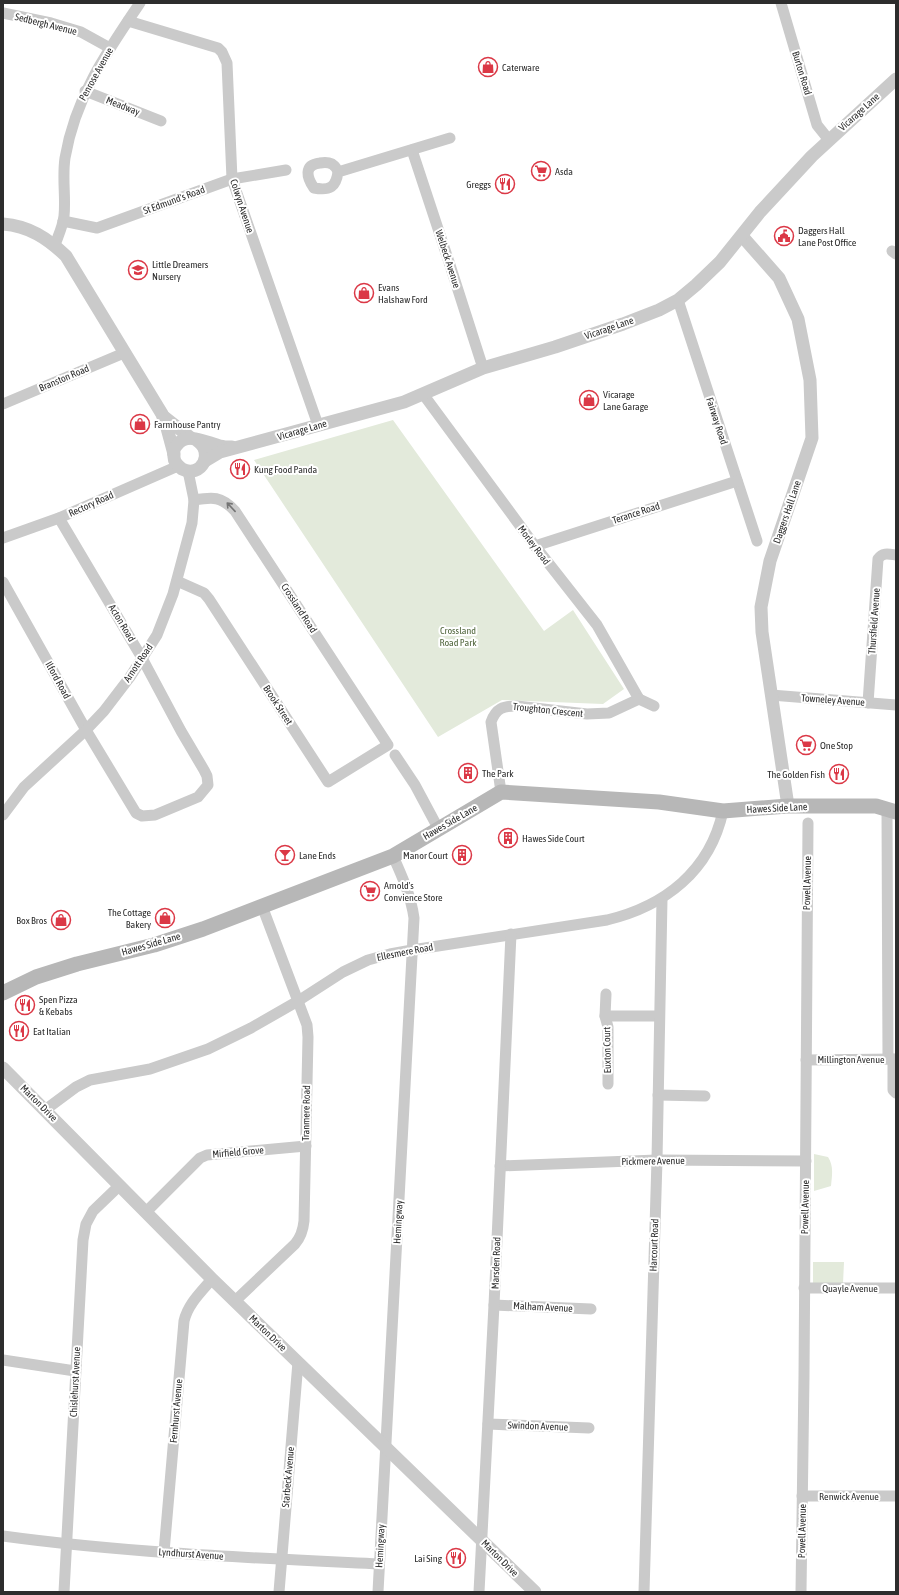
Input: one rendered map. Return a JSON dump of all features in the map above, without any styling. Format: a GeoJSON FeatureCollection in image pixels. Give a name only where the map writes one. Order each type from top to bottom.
{"type":"FeatureCollection","features":[{"type":"Feature","properties":{"kind":"main road","name":"Hawes Side Lane"},"geometry":{"type":"LineString","coordinates":[[3,992],[36,977],[196,931],[393,856],[501,792],[659,802],[723,811],[788,806],[876,806],[892,810]]}},
{"type":"Feature","properties":{"kind":"street","name":"Penrose Avenue"},"geometry":{"type":"LineString","coordinates":[[55,245],[63,221],[65,159],[77,111],[86,91],[110,48],[140,3]]}},
{"type":"Feature","properties":{"kind":"street","name":"Burton Road"},"geometry":{"type":"LineString","coordinates":[[781,3],[817,125],[829,140]]}},
{"type":"Feature","properties":{"kind":"street","name":"Sedbergh Avenue"},"geometry":{"type":"LineString","coordinates":[[3,13],[51,23],[81,32],[110,48]]}},
{"type":"Feature","properties":{"kind":"street","name":"Colwyn Avenue"},"geometry":{"type":"LineString","coordinates":[[128,21],[218,48],[222,52],[226,64],[232,179],[318,425]]}},
{"type":"Feature","properties":{"kind":"street","name":"Vicarage Lane"},"geometry":{"type":"LineString","coordinates":[[3,224],[29,229],[43,236],[66,256],[162,414],[180,463],[198,469],[204,461],[220,452],[244,447],[404,402],[483,368],[623,324],[659,310],[678,300],[696,286],[720,262],[760,212],[829,140],[896,79]]}},
{"type":"Feature","properties":{"kind":"street","name":"Meadway"},"geometry":{"type":"LineString","coordinates":[[86,91],[161,120]]}},
{"type":"Feature","properties":{"kind":"street"},"geometry":{"type":"LineString","coordinates":[[338,172],[450,138]]}},
{"type":"Feature","properties":{"kind":"street","name":"Welbeck Avenue"},"geometry":{"type":"LineString","coordinates":[[412,150],[483,368]]}},
{"type":"Feature","properties":{"kind":"street","name":"St Edmund's Road"},"geometry":{"type":"LineString","coordinates":[[63,221],[97,228],[232,179],[286,170]]}},
{"type":"Feature","properties":{"kind":"street","name":"Daggers Hall Lane"},"geometry":{"type":"LineString","coordinates":[[742,236],[779,278],[798,319],[810,380],[812,438],[770,561],[761,607],[762,632],[788,806]]}},
{"type":"Feature","properties":{"kind":"street","name":"Fairway Road"},"geometry":{"type":"LineString","coordinates":[[678,300],[756,541]]}},
{"type":"Feature","properties":{"kind":"street","name":"Branston Road"},"geometry":{"type":"LineString","coordinates":[[3,404],[124,353]]}},
{"type":"Feature","properties":{"kind":"street","name":"Morley Road"},"geometry":{"type":"LineString","coordinates":[[423,394],[534,546],[597,624],[639,699]]}},
{"type":"Feature","properties":{"kind":"street","name":"Vicarage Lane"},"geometry":{"type":"LineString","coordinates":[[162,414],[204,446],[206,451],[204,461]]}},
{"type":"Feature","properties":{"kind":"street","name":"Vicarage Lane"},"geometry":{"type":"LineString","coordinates":[[194,439],[220,446],[244,447]]}},
{"type":"Feature","properties":{"kind":"street"},"geometry":{"type":"LineString","coordinates":[[180,463],[177,444],[181,441],[194,439]]}},
{"type":"Feature","properties":{"kind":"street","name":"Arnott Road"},"geometry":{"type":"LineString","coordinates":[[3,815],[24,787],[86,730],[104,711],[157,635],[177,582],[192,523],[194,500],[180,463]]}},
{"type":"Feature","properties":{"kind":"street","name":"Rectory Road"},"geometry":{"type":"LineString","coordinates":[[3,537],[60,518],[180,463]]}},
{"type":"Feature","properties":{"kind":"street","name":"Terance Road"},"geometry":{"type":"LineString","coordinates":[[534,546],[737,481]]}},
{"type":"Feature","properties":{"kind":"street","name":"Crossland Road"},"geometry":{"type":"LineString","coordinates":[[194,500],[219,498],[228,503],[254,539],[388,744]]}},
{"type":"Feature","properties":{"kind":"street","name":"Acton Road"},"geometry":{"type":"LineString","coordinates":[[60,518],[142,658],[207,776],[208,785],[198,797],[155,814],[142,816],[136,813],[115,778]]}},
{"type":"Feature","properties":{"kind":"street","name":"Thursfield Avenue"},"geometry":{"type":"LineString","coordinates":[[868,703],[878,559],[880,556],[885,554],[896,555]]}},
{"type":"Feature","properties":{"kind":"street","name":"Ilford Road"},"geometry":{"type":"LineString","coordinates":[[3,582],[86,730],[115,778]]}},
{"type":"Feature","properties":{"kind":"street","name":"Brook Street"},"geometry":{"type":"LineString","coordinates":[[177,582],[204,593],[210,599],[328,782],[388,744]]}},
{"type":"Feature","properties":{"kind":"street","name":"Towneley Avenue"},"geometry":{"type":"LineString","coordinates":[[771,695],[896,705]]}},
{"type":"Feature","properties":{"kind":"street"},"geometry":{"type":"LineString","coordinates":[[639,699],[654,706]]}},
{"type":"Feature","properties":{"kind":"street","name":"Troughton Crescent"},"geometry":{"type":"LineString","coordinates":[[501,792],[491,722],[494,714],[499,709],[508,706],[517,706],[587,714],[609,713],[639,699]]}},
{"type":"Feature","properties":{"kind":"street"},"geometry":{"type":"LineString","coordinates":[[395,755],[415,785],[438,828]]}},
{"type":"Feature","properties":{"kind":"street"},"geometry":{"type":"LineString","coordinates":[[892,810],[892,1059],[893,1090],[896,1092]]}},
{"type":"Feature","properties":{"kind":"street","name":"Ellesmere Road"},"geometry":{"type":"LineString","coordinates":[[45,1110],[76,1087],[90,1080],[150,1069],[208,1049],[251,1028],[298,1001],[343,972],[368,960],[412,950],[607,920],[645,908],[662,899],[679,885],[704,858],[713,843],[719,828],[723,811]]}},
{"type":"Feature","properties":{"kind":"street","name":"Powell Avenue"},"geometry":{"type":"LineString","coordinates":[[800,1592],[806,1161],[808,823]]}},
{"type":"Feature","properties":{"kind":"street","name":"Hemingway"},"geometry":{"type":"LineString","coordinates":[[378,1592],[414,918],[407,887],[393,856]]}},
{"type":"Feature","properties":{"kind":"street","name":"Harcourt Road"},"geometry":{"type":"LineString","coordinates":[[644,1592],[662,899]]}},
{"type":"Feature","properties":{"kind":"street","name":"Tranmere Road"},"geometry":{"type":"LineString","coordinates":[[235,1301],[295,1244],[301,1236],[304,1221],[307,1025],[262,906]]}},
{"type":"Feature","properties":{"kind":"street","name":"Marsden Road"},"geometry":{"type":"LineString","coordinates":[[479,1592],[511,934]]}},
{"type":"Feature","properties":{"kind":"street","name":"Euxton Court"},"geometry":{"type":"LineString","coordinates":[[606,994],[606,1016],[608,1028],[608,1084]]}},
{"type":"Feature","properties":{"kind":"street","name":"Euxton Court"},"geometry":{"type":"LineString","coordinates":[[606,1016],[658,1016]]}},
{"type":"Feature","properties":{"kind":"street","name":"Millington Avenue"},"geometry":{"type":"LineString","coordinates":[[806,1060],[892,1059]]}},
{"type":"Feature","properties":{"kind":"street","name":"Marton Drive"},"geometry":{"type":"LineString","coordinates":[[4,1068],[212,1279],[535,1592]]}},
{"type":"Feature","properties":{"kind":"street"},"geometry":{"type":"LineString","coordinates":[[658,1095],[705,1096]]}},
{"type":"Feature","properties":{"kind":"street","name":"Mirfield Grove"},"geometry":{"type":"LineString","coordinates":[[146,1212],[193,1164],[200,1158],[207,1155],[306,1146]]}},
{"type":"Feature","properties":{"kind":"street","name":"Pickmere Avenue"},"geometry":{"type":"LineString","coordinates":[[500,1166],[656,1160],[806,1161]]}},
{"type":"Feature","properties":{"kind":"street","name":"Chislehurst Avenue"},"geometry":{"type":"LineString","coordinates":[[64,1592],[83,1240],[86,1224],[93,1211],[119,1186]]}},
{"type":"Feature","properties":{"kind":"street","name":"Fernhurst Avenue"},"geometry":{"type":"LineString","coordinates":[[164,1552],[184,1321],[190,1304],[212,1279]]}},
{"type":"Feature","properties":{"kind":"street","name":"Quayle Avenue"},"geometry":{"type":"LineString","coordinates":[[804,1288],[896,1288]]}},
{"type":"Feature","properties":{"kind":"street","name":"Malham Avenue"},"geometry":{"type":"LineString","coordinates":[[494,1305],[591,1309]]}},
{"type":"Feature","properties":{"kind":"street"},"geometry":{"type":"LineString","coordinates":[[3,1360],[75,1371]]}},
{"type":"Feature","properties":{"kind":"street","name":"Starbeck Avenue"},"geometry":{"type":"LineString","coordinates":[[279,1592],[298,1362]]}},
{"type":"Feature","properties":{"kind":"street","name":"Swindon Avenue"},"geometry":{"type":"LineString","coordinates":[[488,1424],[589,1428]]}},
{"type":"Feature","properties":{"kind":"street","name":"Renwick Avenue"},"geometry":{"type":"LineString","coordinates":[[802,1496],[896,1496]]}},
{"type":"Feature","properties":{"kind":"street","name":"Lyndhurst Avenue"},"geometry":{"type":"LineString","coordinates":[[3,1536],[66,1545],[379,1564]]}},
{"type":"Feature","properties":{"kind":"green space","name":"Crossland Road Park"},"geometry":{"type":"Polygon","coordinates":[[[393,420],[544,631],[573,610],[624,689],[603,704],[502,700],[438,737],[254,460],[393,420]]]}},
{"type":"Feature","properties":{"kind":"green space"},"geometry":{"type":"Polygon","coordinates":[[[814,1154],[828,1157],[832,1171],[831,1186],[814,1191],[814,1154]]]}},
{"type":"Feature","properties":{"kind":"green space"},"geometry":{"type":"Polygon","coordinates":[[[813,1262],[844,1262],[843,1284],[813,1284],[813,1262]]]}},
{"type":"Feature","properties":{"kind":"place","name":"Caterware"},"geometry":{"type":"Point","coordinates":[488,67]}},
{"type":"Feature","properties":{"kind":"place","name":"Asda"},"geometry":{"type":"Point","coordinates":[541,171]}},
{"type":"Feature","properties":{"kind":"place","name":"Greggs"},"geometry":{"type":"Point","coordinates":[505,184]}},
{"type":"Feature","properties":{"kind":"place","name":"Daggers Hall Lane Post Office"},"geometry":{"type":"Point","coordinates":[784,236]}},
{"type":"Feature","properties":{"kind":"place","name":"Little Dreamers Nursery"},"geometry":{"type":"Point","coordinates":[138,270]}},
{"type":"Feature","properties":{"kind":"place","name":"Evans Halshaw Ford"},"geometry":{"type":"Point","coordinates":[364,293]}},
{"type":"Feature","properties":{"kind":"place","name":"Vicarage Lane Garage"},"geometry":{"type":"Point","coordinates":[589,400]}},
{"type":"Feature","properties":{"kind":"place","name":"Farmhouse Pantry"},"geometry":{"type":"Point","coordinates":[140,424]}},
{"type":"Feature","properties":{"kind":"place","name":"Kung Food Panda"},"geometry":{"type":"Point","coordinates":[240,469]}},
{"type":"Feature","properties":{"kind":"place","name":"One Stop"},"geometry":{"type":"Point","coordinates":[806,745]}},
{"type":"Feature","properties":{"kind":"place","name":"The Park"},"geometry":{"type":"Point","coordinates":[468,773]}},
{"type":"Feature","properties":{"kind":"place","name":"The Golden Fish"},"geometry":{"type":"Point","coordinates":[839,774]}},
{"type":"Feature","properties":{"kind":"place","name":"Hawes Side Court"},"geometry":{"type":"Point","coordinates":[508,838]}},
{"type":"Feature","properties":{"kind":"place","name":"Lane Ends"},"geometry":{"type":"Point","coordinates":[285,855]}},
{"type":"Feature","properties":{"kind":"place","name":"Manor Court"},"geometry":{"type":"Point","coordinates":[462,855]}},
{"type":"Feature","properties":{"kind":"place","name":"Arnold's Convience Store"},"geometry":{"type":"Point","coordinates":[370,891]}},
{"type":"Feature","properties":{"kind":"place","name":"The Cottage Bakery"},"geometry":{"type":"Point","coordinates":[165,918]}},
{"type":"Feature","properties":{"kind":"place","name":"Box Bros"},"geometry":{"type":"Point","coordinates":[61,920]}},
{"type":"Feature","properties":{"kind":"place","name":"Spen Pizza & Kebabs"},"geometry":{"type":"Point","coordinates":[25,1005]}},
{"type":"Feature","properties":{"kind":"place","name":"Eat Italian"},"geometry":{"type":"Point","coordinates":[19,1031]}},
{"type":"Feature","properties":{"kind":"place","name":"Lai Sing"},"geometry":{"type":"Point","coordinates":[456,1558]}}]}
